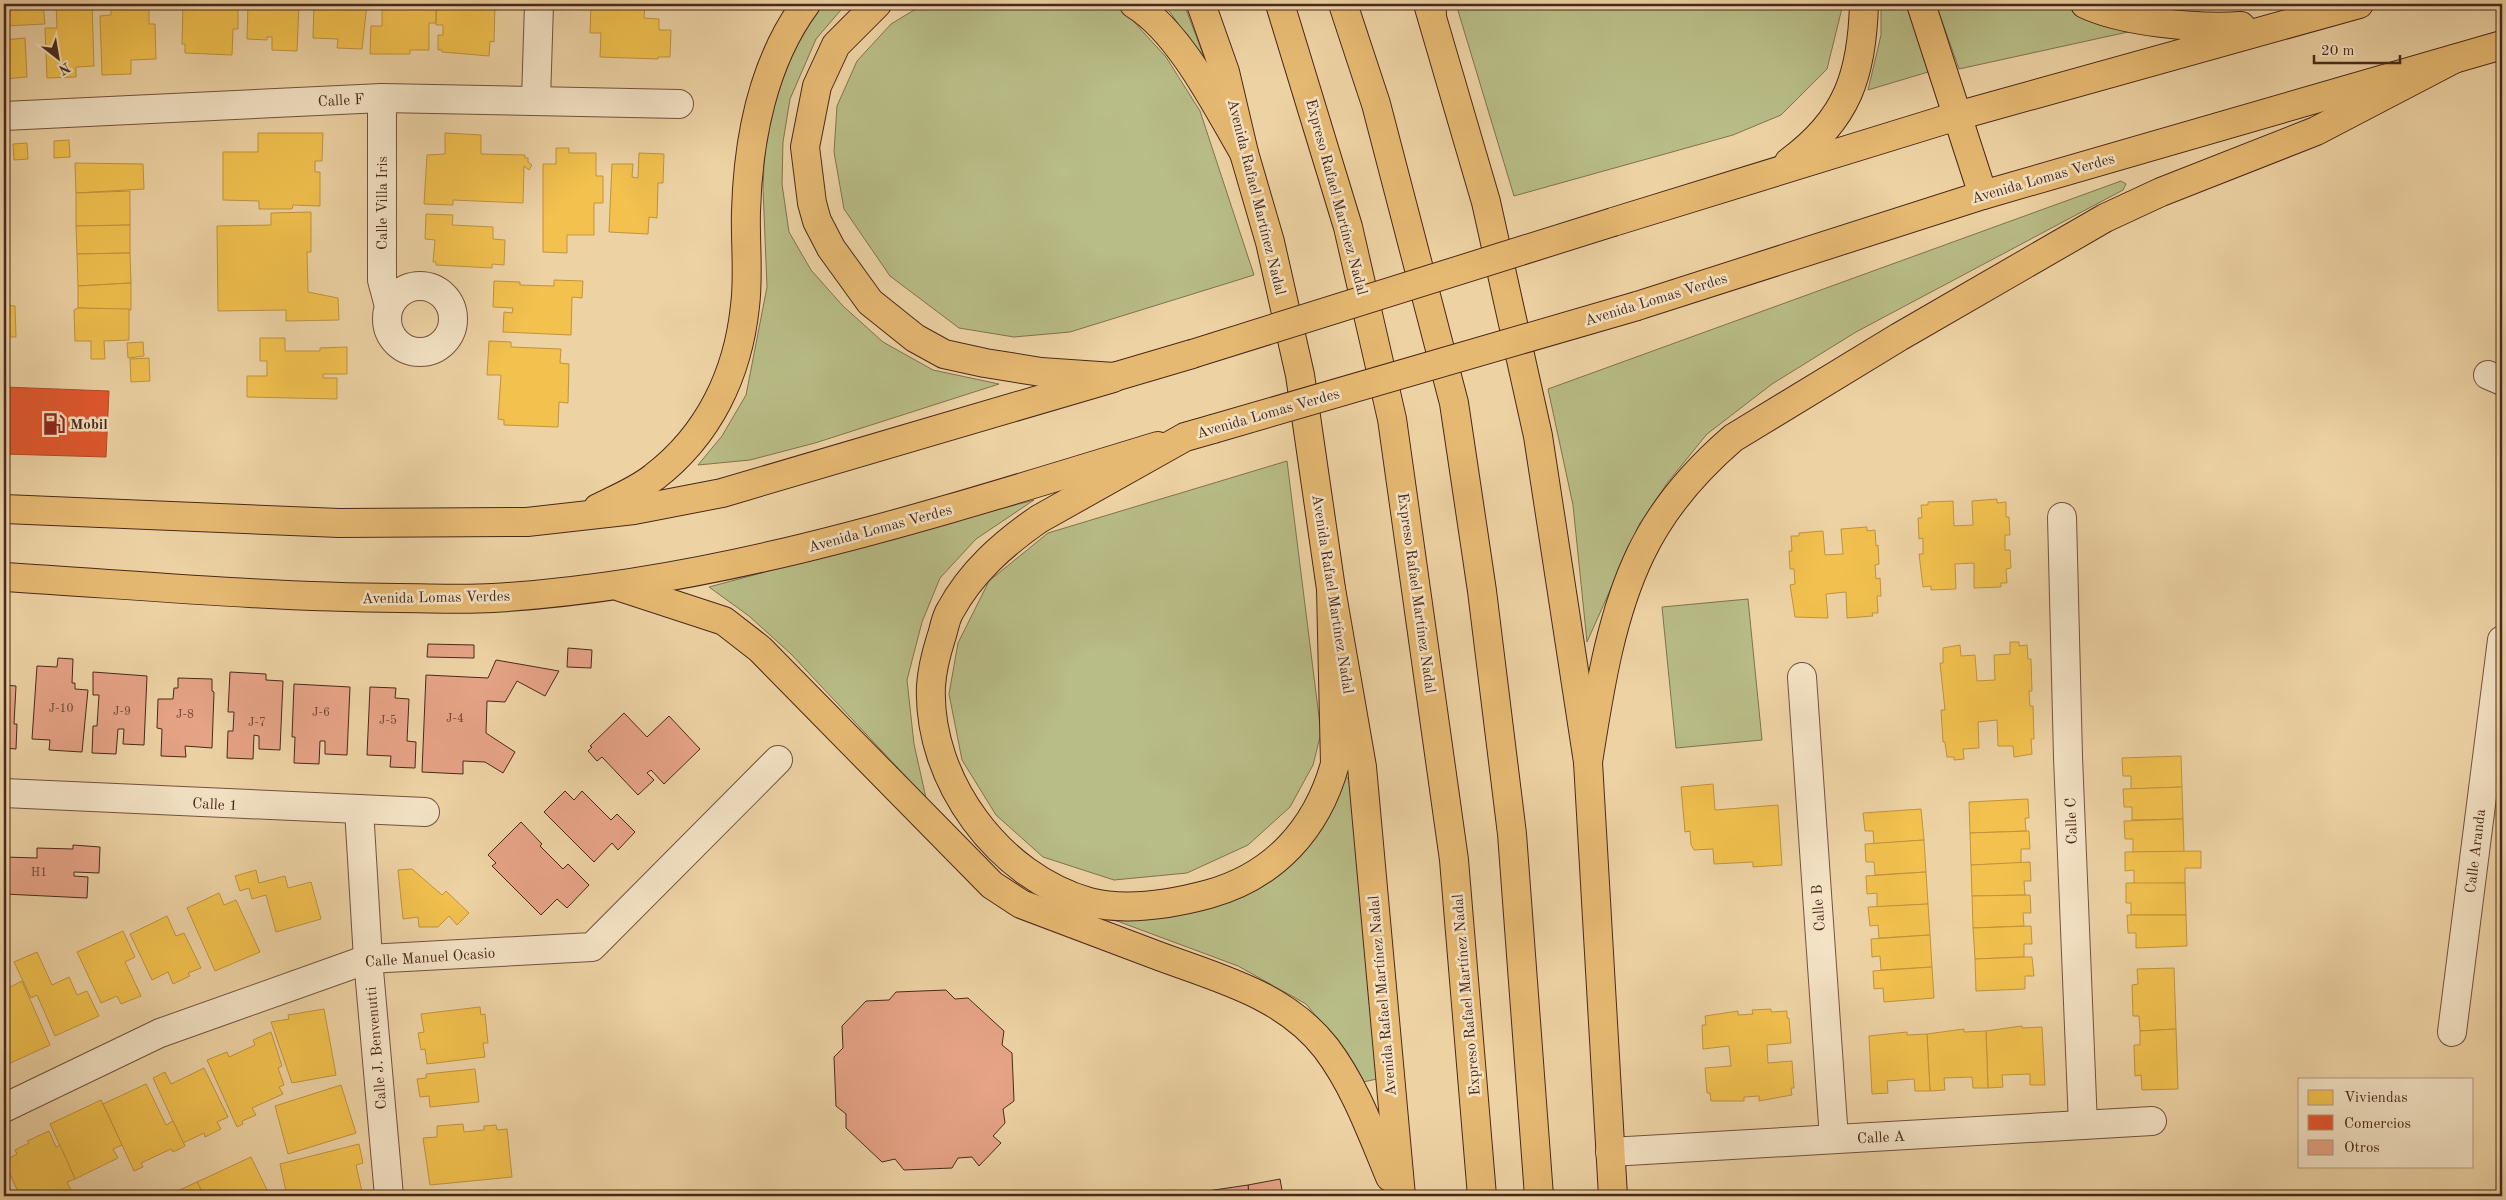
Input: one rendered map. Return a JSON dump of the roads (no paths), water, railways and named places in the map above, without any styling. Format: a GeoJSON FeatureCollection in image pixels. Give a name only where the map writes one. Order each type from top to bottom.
{"type":"FeatureCollection","features":[{"type":"Feature","properties":{"kind":"main road"},"geometry":{"type":"LineString","coordinates":[[584,516],[653,478],[678,456],[708,420],[724,392],[738,353],[746,304],[746,209],[752,143],[762,96],[795,18],[806,4]]}},
{"type":"Feature","properties":{"kind":"main road"},"geometry":{"type":"LineString","coordinates":[[877,4],[836,45],[816,86],[810,113],[805,147],[812,203],[817,221],[831,248],[870,302],[915,338],[944,354],[1041,372],[1114,377]]}},
{"type":"Feature","properties":{"kind":"main road"},"geometry":{"type":"LineString","coordinates":[[1134,4],[1143,9],[1172,39],[1202,81],[1244,153]]}},
{"type":"Feature","properties":{"kind":"main road","name":"Avenida Rafael Martínez Nadal"},"geometry":{"type":"LineString","coordinates":[[1201,4],[1225,72],[1244,153],[1270,242],[1300,375],[1331,589],[1362,767],[1399,1196]]}},
{"type":"Feature","properties":{"kind":"main road","name":"Expreso Rafael Martínez Nadal"},"geometry":{"type":"LineString","coordinates":[[1280,4],[1348,227],[1392,419],[1454,860],[1482,1196]]}},
{"type":"Feature","properties":{"kind":"main road"},"geometry":{"type":"LineString","coordinates":[[1343,4],[1376,104],[1454,403],[1482,591],[1512,834],[1538,1196]]}},
{"type":"Feature","properties":{"kind":"main road"},"geometry":{"type":"LineString","coordinates":[[1775,172],[1810,146],[1830,124],[1844,101],[1856,78],[1862,41],[1864,4]]}},
{"type":"Feature","properties":{"kind":"main road"},"geometry":{"type":"LineString","coordinates":[[1921,4],[1982,195]]}},
{"type":"Feature","properties":{"kind":"main road"},"geometry":{"type":"LineString","coordinates":[[2085,4],[2142,20],[2213,28],[2292,22]]}},
{"type":"Feature","properties":{"kind":"main road"},"geometry":{"type":"LineString","coordinates":[[4,509],[339,523],[526,522],[634,510],[722,493],[1192,354],[1957,116],[2359,4]]}},
{"type":"Feature","properties":{"kind":"main road"},"geometry":{"type":"LineString","coordinates":[[1430,7],[1486,202],[1538,436],[1588,762],[1613,1196]]}},
{"type":"Feature","properties":{"kind":"main road","name":"Avenida Lomas Verdes"},"geometry":{"type":"LineString","coordinates":[[4,577],[334,598],[491,598],[614,585],[716,569],[807,548],[957,508],[1185,437],[1637,306],[1982,195],[2502,45]]}},
{"type":"Feature","properties":{"kind":"main road"},"geometry":{"type":"LineString","coordinates":[[1588,762],[1596,711],[1621,607],[1641,552],[1689,481],[1733,438],[1899,337],[2105,218],[2161,192],[2316,131],[2454,59]]}},
{"type":"Feature","properties":{"kind":"main road"},"geometry":{"type":"LineString","coordinates":[[1185,437],[1039,520],[1018,534],[996,551],[975,574],[949,613],[934,660],[931,685],[934,726],[945,766],[964,803],[981,829],[1003,852],[1030,875],[1060,892],[1091,902],[1156,906],[1226,889],[1256,874],[1276,859],[1300,837],[1315,815],[1330,784],[1335,764],[1331,589]]}},
{"type":"Feature","properties":{"kind":"main road"},"geometry":{"type":"LineString","coordinates":[[614,585],[724,621],[760,650],[992,885],[1021,904],[1230,982],[1280,1005],[1303,1022],[1326,1048],[1344,1075],[1399,1196]]}},
{"type":"Feature","properties":{"kind":"street"},"geometry":{"type":"LineString","coordinates":[[536,100],[539,4]]}},
{"type":"Feature","properties":{"kind":"street","name":"Calle F"},"geometry":{"type":"LineString","coordinates":[[4,116],[382,98],[678,104]]}},
{"type":"Feature","properties":{"kind":"street","name":"Calle Villa Iris"},"geometry":{"type":"LineString","coordinates":[[382,98],[382,280],[389,306]]}},
{"type":"Feature","properties":{"kind":"street","name":"Calle C"},"geometry":{"type":"LineString","coordinates":[[2062,517],[2068,757],[2083,1125]]}},
{"type":"Feature","properties":{"kind":"street","name":"Calle Aranda"},"geometry":{"type":"LineString","coordinates":[[2452,1032],[2502,640]]}},
{"type":"Feature","properties":{"kind":"street","name":"Calle B"},"geometry":{"type":"LineString","coordinates":[[1802,677],[1834,1140]]}},
{"type":"Feature","properties":{"kind":"street","name":"Calle Manuel Ocasio"},"geometry":{"type":"LineString","coordinates":[[4,1108],[160,1034],[368,959],[592,947],[778,760]]}},
{"type":"Feature","properties":{"kind":"street","name":"Calle 1"},"geometry":{"type":"LineString","coordinates":[[4,793],[425,812]]}},
{"type":"Feature","properties":{"kind":"street","name":"Calle J. Benvenutti"},"geometry":{"type":"LineString","coordinates":[[359,810],[368,959],[389,1196]]}},
{"type":"Feature","properties":{"kind":"street","name":"Calle A"},"geometry":{"type":"LineString","coordinates":[[1610,1152],[2152,1121]]}},
{"type":"Feature","properties":{"kind":"place","name":"Mobil"},"geometry":{"type":"Point","coordinates":[54,424]}}]}
